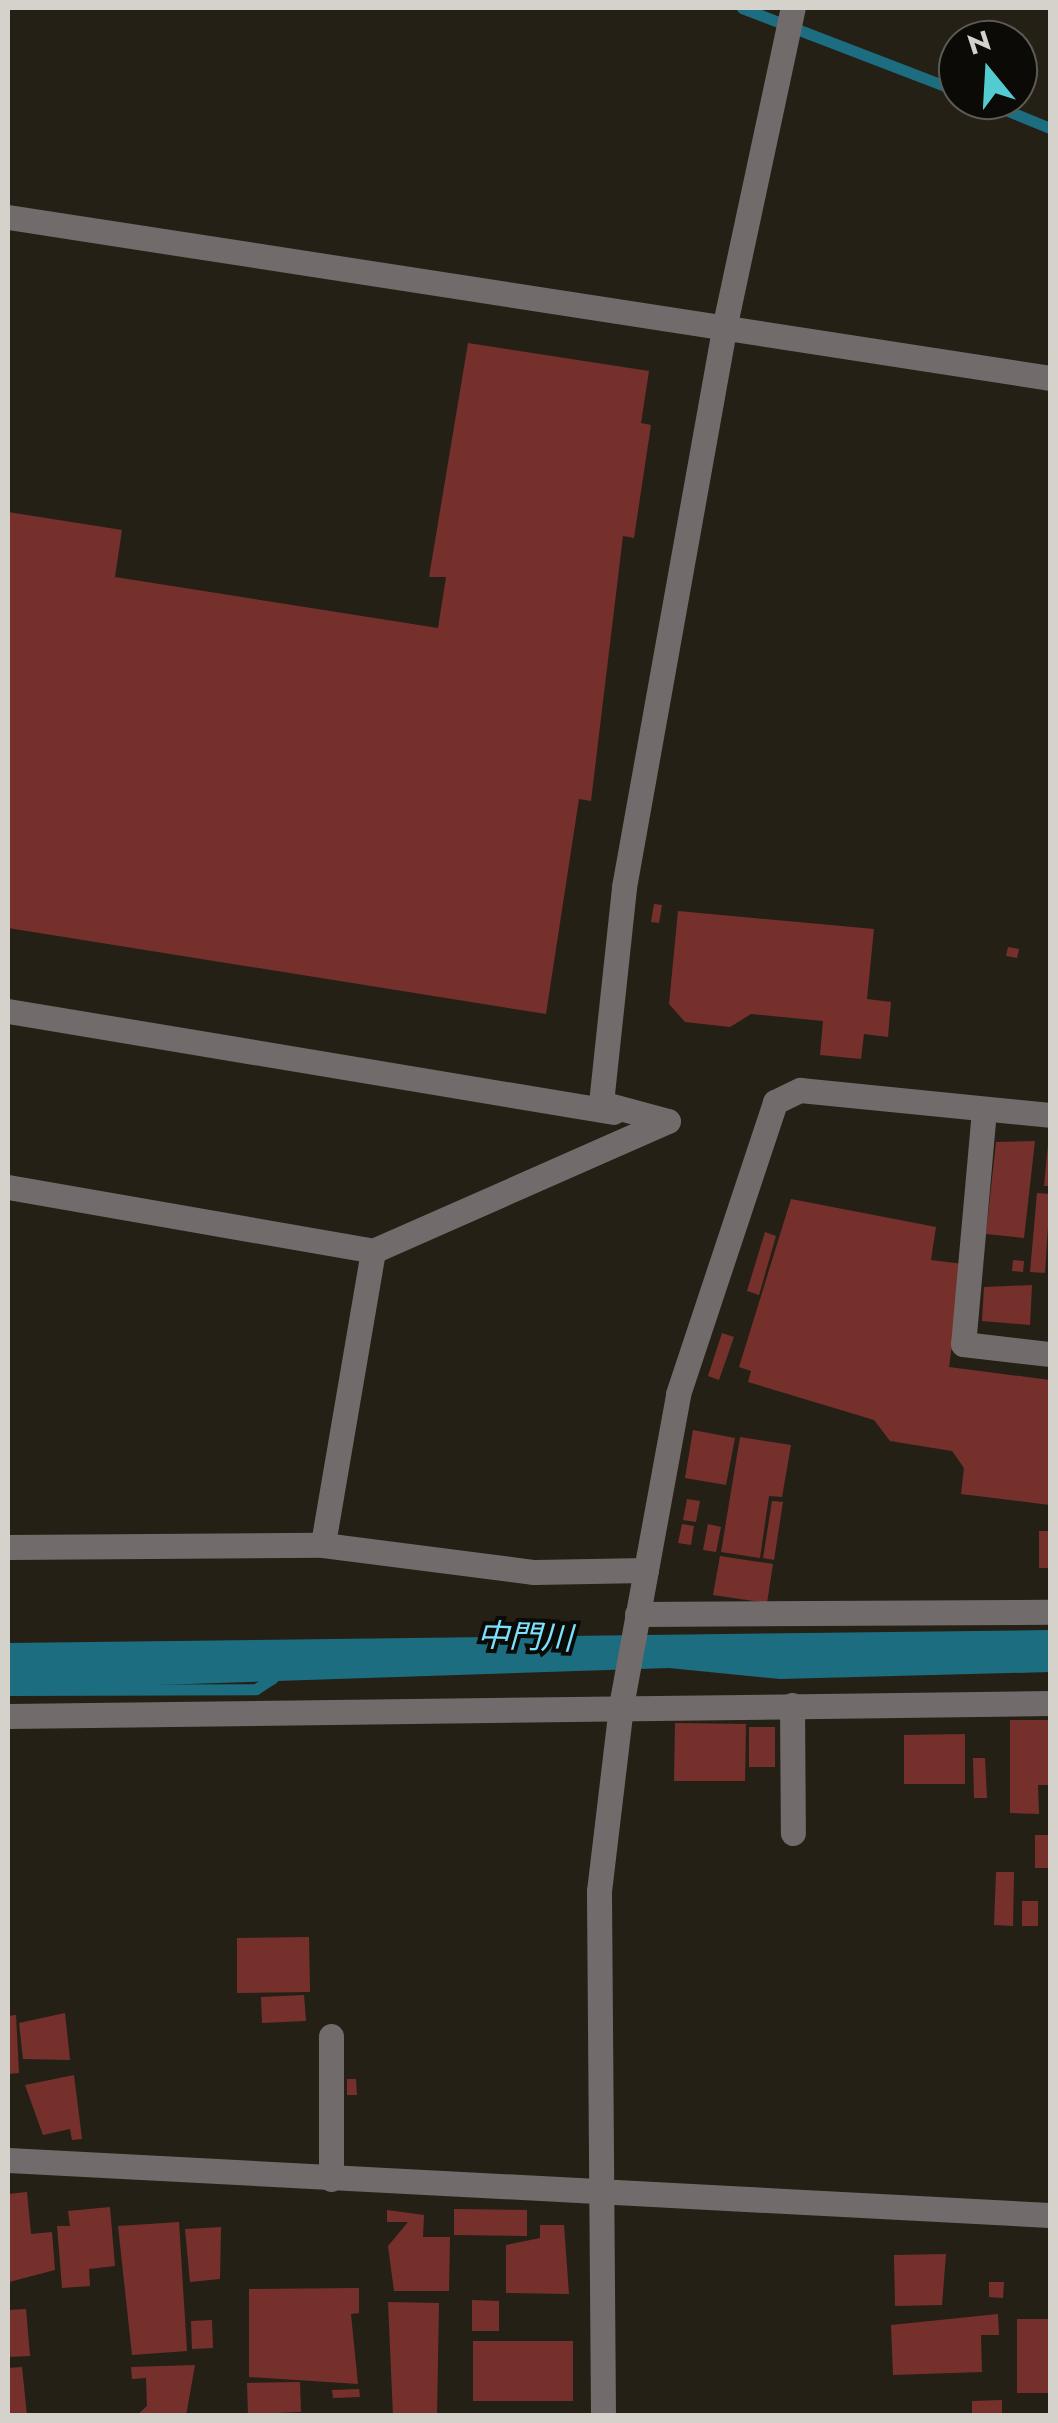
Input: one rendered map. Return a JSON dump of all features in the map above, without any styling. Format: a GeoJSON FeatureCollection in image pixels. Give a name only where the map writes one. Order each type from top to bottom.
{"type":"FeatureCollection","features":[{"type":"Feature","properties":{"kind":"street"},"geometry":{"type":"LineString","coordinates":[[668,1121],[601,1103],[624,887],[725,324],[779,55],[793,8]]}},
{"type":"Feature","properties":{"kind":"street"},"geometry":{"type":"LineString","coordinates":[[8,217],[725,324],[1050,378]]}},
{"type":"Feature","properties":{"kind":"street"},"geometry":{"type":"LineString","coordinates":[[8,1011],[668,1121]]}},
{"type":"Feature","properties":{"kind":"street"},"geometry":{"type":"LineString","coordinates":[[603,2416],[599,1891],[621,1703],[678,1394],[775,1102],[800,1090],[1050,1116]]}},
{"type":"Feature","properties":{"kind":"street"},"geometry":{"type":"LineString","coordinates":[[984,1110],[962,1344],[1050,1354]]}},
{"type":"Feature","properties":{"kind":"street"},"geometry":{"type":"LineString","coordinates":[[8,1187],[372,1251],[668,1121]]}},
{"type":"Feature","properties":{"kind":"street"},"geometry":{"type":"LineString","coordinates":[[323,1545],[372,1251]]}},
{"type":"Feature","properties":{"kind":"street"},"geometry":{"type":"LineString","coordinates":[[8,1547],[323,1545],[534,1572],[646,1570]]}},
{"type":"Feature","properties":{"kind":"street"},"geometry":{"type":"LineString","coordinates":[[638,1614],[1050,1612]]}},
{"type":"Feature","properties":{"kind":"street"},"geometry":{"type":"LineString","coordinates":[[8,1716],[621,1703],[1050,1703]]}},
{"type":"Feature","properties":{"kind":"street"},"geometry":{"type":"LineString","coordinates":[[792,1704],[793,1833]]}},
{"type":"Feature","properties":{"kind":"street"},"geometry":{"type":"LineString","coordinates":[[331,2036],[331,2179]]}},
{"type":"Feature","properties":{"kind":"street"},"geometry":{"type":"LineString","coordinates":[[8,2160],[1050,2215]]}},
{"type":"Feature","properties":{"kind":"water"},"geometry":{"type":"Polygon","coordinates":[[[1050,1630],[1050,1672],[780,1679],[669,1668],[8,1690],[8,1643],[1050,1630]]]}},
{"type":"Feature","properties":{"kind":"building"},"geometry":{"type":"Polygon","coordinates":[[[468,343],[649,371],[641,423],[651,425],[634,538],[623,536],[591,801],[579,799],[546,1014],[8,928],[8,512],[122,530],[115,577],[438,628],[446,577],[429,577],[468,343]]]}},
{"type":"Feature","properties":{"kind":"building"},"geometry":{"type":"Polygon","coordinates":[[[654,904],[662,905],[659,923],[651,922],[654,904]]]}},
{"type":"Feature","properties":{"kind":"building"},"geometry":{"type":"Polygon","coordinates":[[[678,911],[874,929],[867,999],[891,1002],[888,1037],[864,1034],[861,1059],[820,1055],[823,1021],[751,1014],[730,1027],[685,1022],[669,1004],[678,911]]]}},
{"type":"Feature","properties":{"kind":"building"},"geometry":{"type":"Polygon","coordinates":[[[1008,947],[1019,949],[1017,958],[1006,956],[1008,947]]]}},
{"type":"Feature","properties":{"kind":"building"},"geometry":{"type":"Polygon","coordinates":[[[1035,1141],[1024,1238],[986,1234],[996,1142],[1035,1141]]]}},
{"type":"Feature","properties":{"kind":"building"},"geometry":{"type":"Polygon","coordinates":[[[1048,1145],[1050,1186],[1044,1186],[1048,1145]]]}},
{"type":"Feature","properties":{"kind":"building"},"geometry":{"type":"Polygon","coordinates":[[[1037,1193],[1050,1194],[1045,1273],[1030,1272],[1037,1193]]]}},
{"type":"Feature","properties":{"kind":"building"},"geometry":{"type":"Polygon","coordinates":[[[791,1199],[936,1227],[931,1260],[963,1264],[949,1367],[1050,1380],[1050,1505],[961,1494],[964,1468],[952,1451],[890,1441],[874,1420],[748,1382],[751,1371],[739,1367],[791,1199]]]}},
{"type":"Feature","properties":{"kind":"building"},"geometry":{"type":"Polygon","coordinates":[[[765,1232],[776,1236],[759,1295],[747,1291],[765,1232]]]}},
{"type":"Feature","properties":{"kind":"building"},"geometry":{"type":"Polygon","coordinates":[[[1013,1260],[1024,1261],[1023,1272],[1012,1271],[1013,1260]]]}},
{"type":"Feature","properties":{"kind":"building"},"geometry":{"type":"Polygon","coordinates":[[[1032,1285],[1030,1325],[982,1321],[984,1287],[1032,1285]]]}},
{"type":"Feature","properties":{"kind":"building"},"geometry":{"type":"Polygon","coordinates":[[[722,1333],[734,1337],[719,1380],[708,1376],[722,1333]]]}},
{"type":"Feature","properties":{"kind":"building"},"geometry":{"type":"Polygon","coordinates":[[[693,1430],[735,1438],[726,1485],[685,1478],[693,1430]]]}},
{"type":"Feature","properties":{"kind":"building"},"geometry":{"type":"Polygon","coordinates":[[[740,1437],[791,1445],[782,1497],[769,1496],[760,1558],[721,1552],[740,1437]]]}},
{"type":"Feature","properties":{"kind":"building"},"geometry":{"type":"Polygon","coordinates":[[[687,1499],[700,1501],[696,1522],[683,1520],[687,1499]]]}},
{"type":"Feature","properties":{"kind":"building"},"geometry":{"type":"Polygon","coordinates":[[[772,1501],[783,1502],[774,1560],[763,1558],[772,1501]]]}},
{"type":"Feature","properties":{"kind":"building"},"geometry":{"type":"Polygon","coordinates":[[[682,1524],[694,1526],[691,1545],[678,1543],[682,1524]]]}},
{"type":"Feature","properties":{"kind":"building"},"geometry":{"type":"Polygon","coordinates":[[[708,1524],[721,1527],[716,1552],[703,1550],[708,1524]]]}},
{"type":"Feature","properties":{"kind":"building"},"geometry":{"type":"Polygon","coordinates":[[[1039,1531],[1050,1531],[1050,1568],[1039,1568],[1039,1531]]]}},
{"type":"Feature","properties":{"kind":"building"},"geometry":{"type":"Polygon","coordinates":[[[720,1556],[773,1564],[767,1603],[713,1595],[720,1556]]]}},
{"type":"Feature","properties":{"kind":"building"},"geometry":{"type":"Polygon","coordinates":[[[1010,1720],[1050,1720],[1050,1785],[1038,1785],[1039,1814],[1010,1813],[1010,1720]]]}},
{"type":"Feature","properties":{"kind":"building"},"geometry":{"type":"Polygon","coordinates":[[[675,1723],[746,1724],[745,1781],[674,1781],[675,1723]]]}},
{"type":"Feature","properties":{"kind":"building"},"geometry":{"type":"Polygon","coordinates":[[[749,1727],[775,1727],[775,1767],[749,1767],[749,1727]]]}},
{"type":"Feature","properties":{"kind":"building"},"geometry":{"type":"Polygon","coordinates":[[[965,1734],[965,1784],[904,1784],[904,1735],[965,1734]]]}},
{"type":"Feature","properties":{"kind":"building"},"geometry":{"type":"Polygon","coordinates":[[[973,1758],[985,1758],[987,1798],[974,1798],[973,1758]]]}},
{"type":"Feature","properties":{"kind":"building"},"geometry":{"type":"Polygon","coordinates":[[[1035,1835],[1050,1835],[1050,1868],[1035,1868],[1035,1835]]]}},
{"type":"Feature","properties":{"kind":"building"},"geometry":{"type":"Polygon","coordinates":[[[996,1872],[1014,1872],[1013,1926],[994,1925],[996,1872]]]}},
{"type":"Feature","properties":{"kind":"building"},"geometry":{"type":"Polygon","coordinates":[[[1022,1901],[1038,1901],[1038,1926],[1022,1926],[1022,1901]]]}},
{"type":"Feature","properties":{"kind":"building"},"geometry":{"type":"Polygon","coordinates":[[[309,1937],[310,1992],[237,1993],[237,1938],[309,1937]]]}},
{"type":"Feature","properties":{"kind":"building"},"geometry":{"type":"Polygon","coordinates":[[[304,1995],[306,2021],[262,2023],[261,1997],[304,1995]]]}},
{"type":"Feature","properties":{"kind":"building"},"geometry":{"type":"Polygon","coordinates":[[[65,2013],[70,2060],[23,2059],[19,2023],[65,2013]]]}},
{"type":"Feature","properties":{"kind":"building"},"geometry":{"type":"Polygon","coordinates":[[[16,2015],[19,2073],[8,2074],[8,2016],[16,2015]]]}},
{"type":"Feature","properties":{"kind":"building"},"geometry":{"type":"Polygon","coordinates":[[[74,2075],[82,2139],[72,2140],[70,2129],[43,2135],[25,2085],[74,2075]]]}},
{"type":"Feature","properties":{"kind":"building"},"geometry":{"type":"Polygon","coordinates":[[[347,2079],[356,2079],[357,2095],[347,2095],[347,2079]]]}},
{"type":"Feature","properties":{"kind":"building"},"geometry":{"type":"Polygon","coordinates":[[[27,2192],[31,2234],[52,2232],[55,2270],[9,2282],[8,2194],[27,2192]]]}},
{"type":"Feature","properties":{"kind":"building"},"geometry":{"type":"Polygon","coordinates":[[[110,2207],[115,2266],[89,2269],[90,2286],[62,2288],[57,2226],[70,2226],[68,2211],[110,2207]]]}},
{"type":"Feature","properties":{"kind":"building"},"geometry":{"type":"Polygon","coordinates":[[[454,2209],[527,2210],[527,2236],[454,2235],[454,2209]]]}},
{"type":"Feature","properties":{"kind":"building"},"geometry":{"type":"Polygon","coordinates":[[[387,2210],[424,2215],[423,2237],[450,2237],[449,2291],[394,2291],[388,2246],[408,2222],[387,2222],[387,2210]]]}},
{"type":"Feature","properties":{"kind":"building"},"geometry":{"type":"Polygon","coordinates":[[[179,2222],[187,2351],[132,2355],[118,2226],[179,2222]]]}},
{"type":"Feature","properties":{"kind":"building"},"geometry":{"type":"Polygon","coordinates":[[[540,2225],[564,2225],[569,2294],[506,2293],[506,2245],[540,2238],[540,2225]]]}},
{"type":"Feature","properties":{"kind":"building"},"geometry":{"type":"Polygon","coordinates":[[[221,2227],[220,2279],[190,2282],[185,2229],[221,2227]]]}},
{"type":"Feature","properties":{"kind":"building"},"geometry":{"type":"Polygon","coordinates":[[[946,2254],[942,2305],[895,2306],[894,2255],[946,2254]]]}},
{"type":"Feature","properties":{"kind":"building"},"geometry":{"type":"Polygon","coordinates":[[[989,2282],[1004,2282],[1003,2298],[989,2297],[989,2282]]]}},
{"type":"Feature","properties":{"kind":"building"},"geometry":{"type":"Polygon","coordinates":[[[359,2288],[359,2313],[351,2314],[358,2384],[249,2377],[249,2289],[359,2288]]]}},
{"type":"Feature","properties":{"kind":"building"},"geometry":{"type":"Polygon","coordinates":[[[472,2300],[499,2301],[499,2331],[472,2331],[472,2300]]]}},
{"type":"Feature","properties":{"kind":"building"},"geometry":{"type":"Polygon","coordinates":[[[388,2302],[439,2303],[437,2416],[393,2416],[388,2302]]]}},
{"type":"Feature","properties":{"kind":"building"},"geometry":{"type":"Polygon","coordinates":[[[26,2309],[30,2356],[8,2357],[8,2310],[26,2309]]]}},
{"type":"Feature","properties":{"kind":"building"},"geometry":{"type":"Polygon","coordinates":[[[998,2314],[999,2335],[981,2335],[982,2372],[893,2375],[891,2325],[998,2314]]]}},
{"type":"Feature","properties":{"kind":"building"},"geometry":{"type":"Polygon","coordinates":[[[1017,2319],[1050,2319],[1050,2393],[1017,2393],[1017,2319]]]}},
{"type":"Feature","properties":{"kind":"building"},"geometry":{"type":"Polygon","coordinates":[[[212,2320],[213,2348],[192,2349],[191,2321],[212,2320]]]}},
{"type":"Feature","properties":{"kind":"building"},"geometry":{"type":"Polygon","coordinates":[[[473,2341],[573,2341],[573,2401],[473,2401],[473,2341]]]}},
{"type":"Feature","properties":{"kind":"building"},"geometry":{"type":"Polygon","coordinates":[[[195,2365],[186,2416],[136,2416],[147,2406],[146,2378],[132,2379],[131,2367],[195,2365]]]}},
{"type":"Feature","properties":{"kind":"building"},"geometry":{"type":"Polygon","coordinates":[[[22,2367],[27,2416],[8,2416],[8,2368],[22,2367]]]}},
{"type":"Feature","properties":{"kind":"building"},"geometry":{"type":"Polygon","coordinates":[[[300,2382],[301,2412],[248,2414],[247,2383],[300,2382]]]}},
{"type":"Feature","properties":{"kind":"building"},"geometry":{"type":"Polygon","coordinates":[[[359,2389],[360,2397],[333,2398],[332,2390],[359,2389]]]}},
{"type":"Feature","properties":{"kind":"building"},"geometry":{"type":"Polygon","coordinates":[[[1002,2400],[1002,2416],[972,2416],[972,2401],[1002,2400]]]}},
{"type":"Feature","properties":{"kind":"waterway"},"geometry":{"type":"LineString","coordinates":[[742,8],[938,83]]}},
{"type":"Feature","properties":{"kind":"waterway"},"geometry":{"type":"LineString","coordinates":[[1030,120],[1050,128]]}},
{"type":"Feature","properties":{"kind":"waterway","name":"中門川"},"geometry":{"type":"LineString","coordinates":[[8,1690],[256,1689],[273,1678]]}}]}
